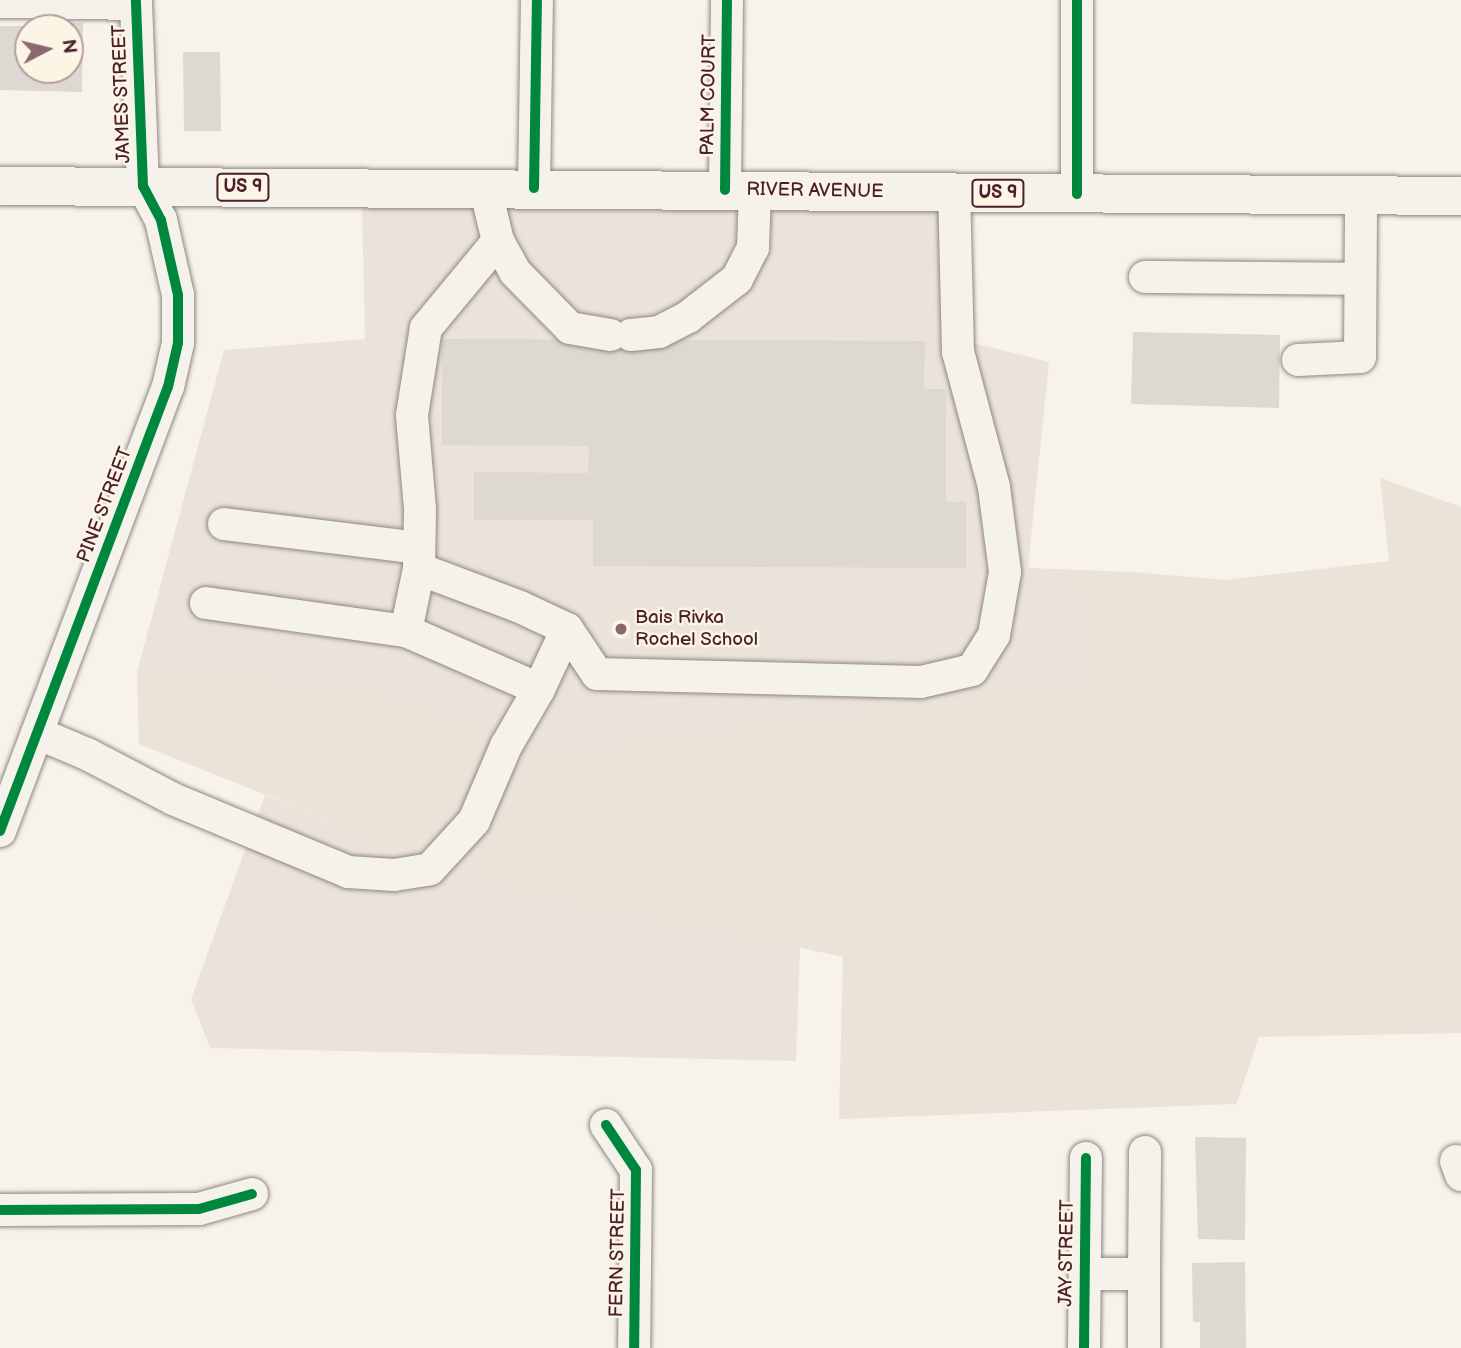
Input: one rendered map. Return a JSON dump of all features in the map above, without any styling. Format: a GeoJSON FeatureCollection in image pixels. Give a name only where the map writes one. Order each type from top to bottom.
{"type":"FeatureCollection","features":[{"type":"Feature","properties":{"kind":"highway","name":"RIVER AVENUE"},"geometry":{"type":"LineString","coordinates":[[0,186],[485,187],[1461,196]]}},
{"type":"Feature","properties":{"kind":"street"},"geometry":{"type":"LineString","coordinates":[[534,188],[537,0]]}},
{"type":"Feature","properties":{"kind":"street","name":"PALM COURT"},"geometry":{"type":"LineString","coordinates":[[498,241],[515,272],[570,328],[620,335],[659,332],[688,317],[737,279],[753,248],[740,190],[727,0]]}},
{"type":"Feature","properties":{"kind":"street"},"geometry":{"type":"LineString","coordinates":[[1077,0],[1077,194]]}},
{"type":"Feature","properties":{"kind":"street"},"geometry":{"type":"LineString","coordinates":[[0,2],[136,2]]}},
{"type":"Feature","properties":{"kind":"street","name":"JAMES STREET"},"geometry":{"type":"LineString","coordinates":[[136,2],[143,186]]}},
{"type":"Feature","properties":{"kind":"street","name":"PINE STREET"},"geometry":{"type":"LineString","coordinates":[[0,831],[168,387],[178,342],[178,295],[161,220],[143,186]]}},
{"type":"Feature","properties":{"kind":"street"},"geometry":{"type":"LineString","coordinates":[[406,631],[419,558],[420,509],[412,415],[426,328],[498,241],[485,187]]}},
{"type":"Feature","properties":{"kind":"street"},"geometry":{"type":"LineString","coordinates":[[224,524],[419,558],[567,629],[597,674],[921,682],[972,670],[994,635],[1005,572],[994,487],[958,352],[954,192]]}},
{"type":"Feature","properties":{"kind":"street"},"geometry":{"type":"LineString","coordinates":[[1298,360],[1360,357],[1361,195]]}},
{"type":"Feature","properties":{"kind":"street"},"geometry":{"type":"LineString","coordinates":[[1145,277],[1360,279]]}},
{"type":"Feature","properties":{"kind":"street"},"geometry":{"type":"LineString","coordinates":[[206,603],[406,631],[538,689]]}},
{"type":"Feature","properties":{"kind":"street"},"geometry":{"type":"LineString","coordinates":[[37,733],[87,754],[173,799],[348,872],[394,875],[430,869],[474,821],[506,746],[567,629]]}},
{"type":"Feature","properties":{"kind":"street","name":"FERN STREET"},"geometry":{"type":"LineString","coordinates":[[606,1125],[636,1170],[634,1348]]}},
{"type":"Feature","properties":{"kind":"street"},"geometry":{"type":"LineString","coordinates":[[1144,1348],[1145,1152]]}},
{"type":"Feature","properties":{"kind":"street","name":"JAY STREET"},"geometry":{"type":"LineString","coordinates":[[1084,1348],[1086,1158]]}},
{"type":"Feature","properties":{"kind":"street"},"geometry":{"type":"LineString","coordinates":[[0,1210],[198,1209],[252,1194]]}},
{"type":"Feature","properties":{"kind":"street"},"geometry":{"type":"LineString","coordinates":[[1085,1274],[1144,1274]]}},
{"type":"Feature","properties":{"kind":"shaded area","name":"Bais Rivka Rochel School"},"geometry":{"type":"Polygon","coordinates":[[[362,205],[966,206],[969,342],[1049,362],[1028,567],[1095,587],[1089,685],[538,759],[479,878],[800,948],[796,1061],[210,1048],[191,999],[265,795],[421,857],[354,692],[137,672],[224,350],[365,339],[362,205]]]}},
{"type":"Feature","properties":{"kind":"shaded area"},"geometry":{"type":"Polygon","coordinates":[[[1380,478],[1461,507],[1461,1033],[1259,1037],[1236,1104],[839,1119],[843,957],[478,878],[538,759],[1089,685],[1095,587],[1028,568],[1132,572],[1225,580],[1389,561],[1380,478]]]}},
{"type":"Feature","properties":{"kind":"shaded area"},"geometry":{"type":"Polygon","coordinates":[[[137,672],[354,692],[496,739],[421,857],[139,744],[137,672]]]}},
{"type":"Feature","properties":{"kind":"building"},"geometry":{"type":"Polygon","coordinates":[[[0,26],[14,26],[14,84],[82,84],[82,92],[0,90],[0,26]]]}},
{"type":"Feature","properties":{"kind":"building"},"geometry":{"type":"Polygon","coordinates":[[[183,52],[220,52],[221,131],[184,131],[183,52]]]}},
{"type":"Feature","properties":{"kind":"building"},"geometry":{"type":"Polygon","coordinates":[[[1133,332],[1280,335],[1279,408],[1131,404],[1133,332]]]}},
{"type":"Feature","properties":{"kind":"building"},"geometry":{"type":"Polygon","coordinates":[[[442,339],[925,341],[924,389],[946,389],[946,502],[966,502],[966,568],[593,566],[593,520],[474,520],[474,472],[588,473],[589,446],[442,445],[442,339]]]}},
{"type":"Feature","properties":{"kind":"building"},"geometry":{"type":"Polygon","coordinates":[[[1195,1137],[1246,1138],[1245,1240],[1198,1239],[1195,1137]]]}},
{"type":"Feature","properties":{"kind":"building"},"geometry":{"type":"Polygon","coordinates":[[[1245,1262],[1246,1348],[1200,1348],[1200,1322],[1193,1322],[1192,1263],[1245,1262]]]}},
{"type":"Feature","properties":{"kind":"cycle path"},"geometry":{"type":"LineString","coordinates":[[0,831],[168,387],[178,343],[178,295],[161,220],[143,186],[136,0]]}},
{"type":"Feature","properties":{"kind":"cycle path"},"geometry":{"type":"LineString","coordinates":[[534,188],[537,0]]}},
{"type":"Feature","properties":{"kind":"cycle path"},"geometry":{"type":"LineString","coordinates":[[725,190],[727,0]]}},
{"type":"Feature","properties":{"kind":"cycle path"},"geometry":{"type":"LineString","coordinates":[[1077,0],[1077,194]]}},
{"type":"Feature","properties":{"kind":"cycle path"},"geometry":{"type":"LineString","coordinates":[[606,1125],[636,1170],[634,1348]]}},
{"type":"Feature","properties":{"kind":"cycle path"},"geometry":{"type":"LineString","coordinates":[[1084,1348],[1086,1158]]}},
{"type":"Feature","properties":{"kind":"cycle path"},"geometry":{"type":"LineString","coordinates":[[0,1210],[199,1209],[252,1194]]}},
{"type":"Feature","properties":{"kind":"place","name":"Bais Rivka Rochel School"},"geometry":{"type":"Point","coordinates":[621,629]}}]}
